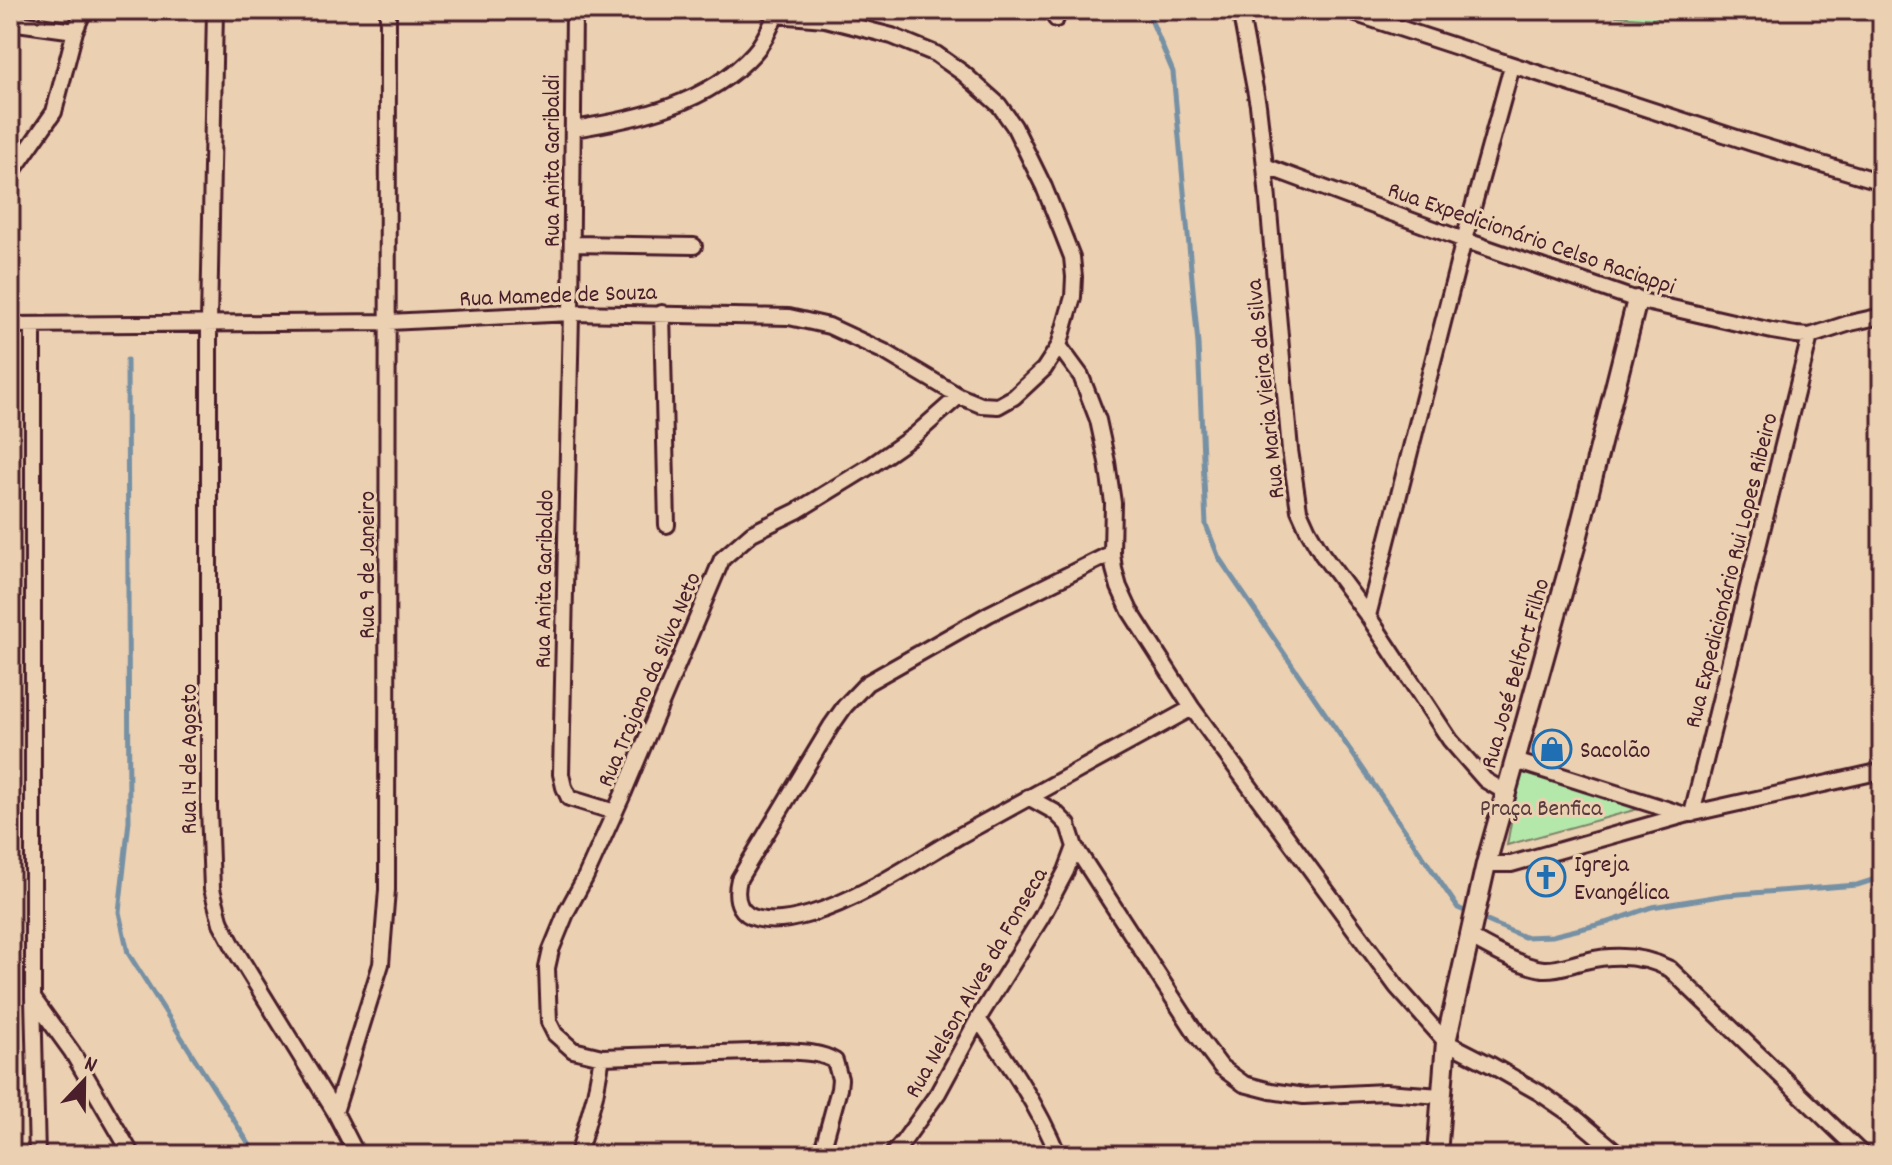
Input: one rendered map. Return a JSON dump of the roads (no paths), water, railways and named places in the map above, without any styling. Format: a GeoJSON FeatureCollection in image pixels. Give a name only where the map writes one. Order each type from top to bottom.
{"type":"FeatureCollection","features":[{"type":"Feature","properties":{"kind":"street"},"geometry":{"type":"LineString","coordinates":[[10,175],[54,112],[75,31],[84,10]]}},
{"type":"Feature","properties":{"kind":"street","name":"Rua 14 de Agosto"},"geometry":{"type":"LineString","coordinates":[[215,10],[209,323],[209,807],[212,889],[221,923],[237,953],[335,1112],[357,1155]]}},
{"type":"Feature","properties":{"kind":"street","name":"Rua 9 de Janeiro"},"geometry":{"type":"LineString","coordinates":[[335,1112],[373,995],[385,933],[388,853],[388,10]]}},
{"type":"Feature","properties":{"kind":"street","name":"Rua Anita Garibaldi"},"geometry":{"type":"LineString","coordinates":[[571,313],[574,10]]}},
{"type":"Feature","properties":{"kind":"street","name":"Rua Maria Vieira da Silva"},"geometry":{"type":"LineString","coordinates":[[1240,10],[1258,105],[1290,450],[1299,510],[1322,554],[1368,616],[1450,740],[1485,780],[1505,792]]}},
{"type":"Feature","properties":{"kind":"street"},"geometry":{"type":"LineString","coordinates":[[1344,10],[1755,144],[1882,182]]}},
{"type":"Feature","properties":{"kind":"street"},"geometry":{"type":"LineString","coordinates":[[573,129],[620,122],[657,112],[685,101],[728,76],[755,52],[766,36],[771,12],[825,19],[892,36],[936,54],[999,105],[1014,126],[1044,187],[1072,257],[1073,297],[1059,346],[1081,376],[1098,420],[1113,503],[1114,569],[1130,611],[1192,708],[1397,987],[1446,1042],[1540,1093],[1572,1115],[1616,1153]]}},
{"type":"Feature","properties":{"kind":"street"},"geometry":{"type":"LineString","coordinates":[[10,22],[75,31]]}},
{"type":"Feature","properties":{"kind":"street"},"geometry":{"type":"LineString","coordinates":[[1368,616],[1512,66]]}},
{"type":"Feature","properties":{"kind":"street","name":"Rua Expedicionário Celso Raciappi"},"geometry":{"type":"LineString","coordinates":[[1265,166],[1637,300],[1772,331],[1810,336],[1882,316]]}},
{"type":"Feature","properties":{"kind":"street"},"geometry":{"type":"LineString","coordinates":[[572,244],[694,246]]}},
{"type":"Feature","properties":{"kind":"street","name":"Rua José Belfort Filho"},"geometry":{"type":"LineString","coordinates":[[1437,1155],[1446,1042],[1486,864],[1576,543],[1637,300]]}},
{"type":"Feature","properties":{"kind":"street","name":"Rua Mamede de Souza"},"geometry":{"type":"LineString","coordinates":[[10,325],[389,322],[571,313],[789,317],[829,326],[885,352],[959,396],[981,405],[998,406],[1029,384],[1044,369],[1059,346]]}},
{"type":"Feature","properties":{"kind":"street","name":"Rua Anita Garibaldo"},"geometry":{"type":"LineString","coordinates":[[571,313],[561,774],[569,798],[615,812]]}},
{"type":"Feature","properties":{"kind":"street"},"geometry":{"type":"LineString","coordinates":[[662,313],[667,525]]}},
{"type":"Feature","properties":{"kind":"street"},"geometry":{"type":"LineString","coordinates":[[33,325],[33,998],[37,1155]]}},
{"type":"Feature","properties":{"kind":"street","name":"Rua Expedicionário Rui Lopes Ribeiro"},"geometry":{"type":"LineString","coordinates":[[1689,814],[1810,336]]}},
{"type":"Feature","properties":{"kind":"street","name":"Rua Trajano da Silva Neto"},"geometry":{"type":"LineString","coordinates":[[602,1057],[573,1050],[555,1034],[549,1022],[547,968],[551,950],[615,812],[722,559],[752,533],[797,511],[872,465],[915,435],[959,396]]}},
{"type":"Feature","properties":{"kind":"street"},"geometry":{"type":"LineString","coordinates":[[1112,553],[989,614],[867,683],[831,726],[739,879],[736,893],[739,907],[747,915],[779,920],[808,915],[843,902],[1192,708]]}},
{"type":"Feature","properties":{"kind":"street"},"geometry":{"type":"LineString","coordinates":[[1515,761],[1689,814]]}},
{"type":"Feature","properties":{"kind":"street"},"geometry":{"type":"LineString","coordinates":[[1486,864],[1511,864],[1689,814],[1882,771]]}},
{"type":"Feature","properties":{"kind":"street"},"geometry":{"type":"LineString","coordinates":[[1028,797],[1055,812],[1068,825],[1075,847],[1197,1035],[1221,1067],[1244,1084],[1304,1096],[1385,1092],[1441,1096]]}},
{"type":"Feature","properties":{"kind":"street","name":"Rua Nelson Alves da Fonseca"},"geometry":{"type":"LineString","coordinates":[[892,1155],[938,1093],[978,1019],[1049,905],[1075,847]]}},
{"type":"Feature","properties":{"kind":"street"},"geometry":{"type":"LineString","coordinates":[[1469,937],[1539,968],[1627,957],[1643,958],[1670,969],[1863,1155]]}},
{"type":"Feature","properties":{"kind":"street"},"geometry":{"type":"LineString","coordinates":[[33,998],[72,1052],[132,1155]]}},
{"type":"Feature","properties":{"kind":"street"},"geometry":{"type":"LineString","coordinates":[[978,1019],[1016,1074],[1049,1131],[1058,1155]]}},
{"type":"Feature","properties":{"kind":"street"},"geometry":{"type":"LineString","coordinates":[[578,1155],[602,1057],[783,1051],[827,1056],[835,1061],[840,1079],[821,1155]]}},
{"type":"Feature","properties":{"kind":"waterway"},"geometry":{"type":"LineString","coordinates":[[1147,10],[1173,72],[1198,344],[1206,525],[1219,558],[1458,908],[1469,913]]}},
{"type":"Feature","properties":{"kind":"waterway"},"geometry":{"type":"LineString","coordinates":[[127,360],[129,821],[119,912],[128,953],[256,1155]]}},
{"type":"Feature","properties":{"kind":"waterway"},"geometry":{"type":"LineString","coordinates":[[1478,917],[1524,937],[1552,936],[1609,922],[1652,907],[1726,895],[1857,885],[1882,877]]}},
{"type":"Feature","properties":{"kind":"place","name":"Sacolão"},"geometry":{"type":"Point","coordinates":[1552,749]}},
{"type":"Feature","properties":{"kind":"place","name":"Igreja Evangélica"},"geometry":{"type":"Point","coordinates":[1546,877]}},
{"type":"Feature","properties":{"kind":"park label","name":"Praça Benfica"},"geometry":{"type":"Point","coordinates":[1541,807]}}]}
